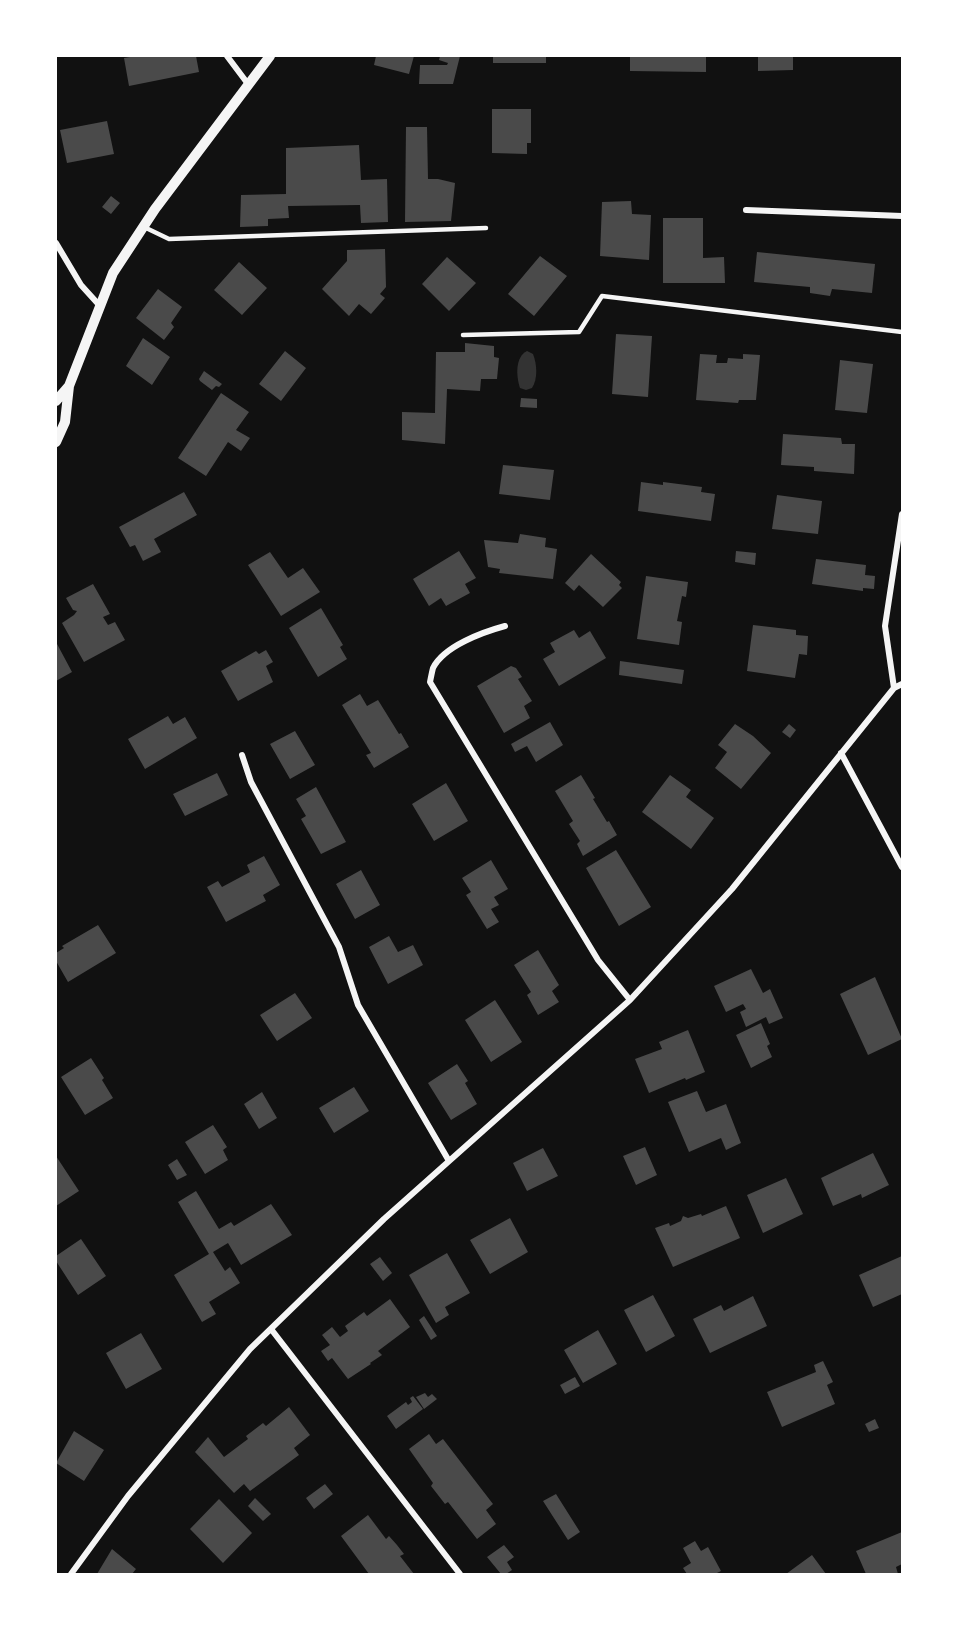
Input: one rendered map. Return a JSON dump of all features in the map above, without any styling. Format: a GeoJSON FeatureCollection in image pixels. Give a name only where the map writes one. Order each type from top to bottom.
{"type":"FeatureCollection","features":[{"type":"Feature","properties":{"kind":"street"},"geometry":{"type":"LineString","coordinates":[[226,56],[248,84]]}},
{"type":"Feature","properties":{"kind":"street"},"geometry":{"type":"LineString","coordinates":[[56,442],[65,422],[69,386],[113,273],[155,208],[270,56]]}},
{"type":"Feature","properties":{"kind":"street"},"geometry":{"type":"LineString","coordinates":[[746,210],[903,216]]}},
{"type":"Feature","properties":{"kind":"street"},"geometry":{"type":"LineString","coordinates":[[56,243],[81,285],[100,306]]}},
{"type":"Feature","properties":{"kind":"street"},"geometry":{"type":"LineString","coordinates":[[56,401],[69,386]]}},
{"type":"Feature","properties":{"kind":"street"},"geometry":{"type":"LineString","coordinates":[[894,688],[885,626],[903,514]]}},
{"type":"Feature","properties":{"kind":"street"},"geometry":{"type":"LineString","coordinates":[[505,626],[478,634],[442,656],[433,668],[430,682],[598,960],[630,1000]]}},
{"type":"Feature","properties":{"kind":"street"},"geometry":{"type":"LineString","coordinates":[[71,1575],[128,1496],[249,1350],[384,1219],[630,1000],[732,889],[894,688],[903,684]]}},
{"type":"Feature","properties":{"kind":"street"},"geometry":{"type":"LineString","coordinates":[[841,753],[903,867]]}},
{"type":"Feature","properties":{"kind":"street"},"geometry":{"type":"LineString","coordinates":[[242,755],[251,782],[339,946],[358,1005],[449,1161]]}},
{"type":"Feature","properties":{"kind":"street"},"geometry":{"type":"LineString","coordinates":[[271,1329],[460,1575]]}},
{"type":"Feature","properties":{"kind":"lane"},"geometry":{"type":"LineString","coordinates":[[144,228],[169,239],[486,228]]}},
{"type":"Feature","properties":{"kind":"lane"},"geometry":{"type":"LineString","coordinates":[[464,335],[579,332],[602,296],[903,332]]}},
{"type":"Feature","properties":{"kind":"shaded area"},"geometry":{"type":"Polygon","coordinates":[[[527,351],[533,354],[536,371],[532,388],[526,390],[520,388],[517,373],[518,362],[527,351]]]}},
{"type":"Feature","properties":{"kind":"building"},"geometry":{"type":"Polygon","coordinates":[[[196,56],[199,72],[129,86],[124,58],[196,56]]]}},
{"type":"Feature","properties":{"kind":"building"},"geometry":{"type":"Polygon","coordinates":[[[376,56],[414,56],[409,74],[374,65],[376,56]]]}},
{"type":"Feature","properties":{"kind":"building"},"geometry":{"type":"Polygon","coordinates":[[[440,56],[460,56],[453,84],[419,84],[420,65],[447,65],[448,63],[439,60],[440,56]]]}},
{"type":"Feature","properties":{"kind":"building"},"geometry":{"type":"Polygon","coordinates":[[[493,56],[546,56],[546,63],[493,63],[493,56]]]}},
{"type":"Feature","properties":{"kind":"building"},"geometry":{"type":"Polygon","coordinates":[[[630,56],[706,56],[706,72],[630,71],[630,56]]]}},
{"type":"Feature","properties":{"kind":"building"},"geometry":{"type":"Polygon","coordinates":[[[758,56],[793,56],[793,70],[758,71],[758,56]]]}},
{"type":"Feature","properties":{"kind":"building"},"geometry":{"type":"Polygon","coordinates":[[[492,109],[531,109],[531,143],[527,143],[527,154],[492,153],[492,109]]]}},
{"type":"Feature","properties":{"kind":"building"},"geometry":{"type":"Polygon","coordinates":[[[107,121],[114,154],[67,163],[60,130],[107,121]]]}},
{"type":"Feature","properties":{"kind":"building"},"geometry":{"type":"Polygon","coordinates":[[[406,127],[427,127],[428,179],[455,183],[451,221],[405,222],[406,127]]]}},
{"type":"Feature","properties":{"kind":"building"},"geometry":{"type":"Polygon","coordinates":[[[359,145],[361,180],[387,179],[388,222],[361,223],[360,205],[288,206],[289,218],[268,219],[268,226],[240,227],[241,195],[286,194],[286,148],[359,145]]]}},
{"type":"Feature","properties":{"kind":"building"},"geometry":{"type":"Polygon","coordinates":[[[111,196],[120,203],[111,214],[102,207],[111,196]]]}},
{"type":"Feature","properties":{"kind":"building"},"geometry":{"type":"Polygon","coordinates":[[[631,201],[632,214],[651,215],[649,260],[600,256],[602,202],[631,201]]]}},
{"type":"Feature","properties":{"kind":"building"},"geometry":{"type":"Polygon","coordinates":[[[663,218],[703,218],[703,258],[724,257],[725,283],[663,283],[663,218]]]}},
{"type":"Feature","properties":{"kind":"building"},"geometry":{"type":"Polygon","coordinates":[[[385,249],[386,287],[380,294],[385,298],[371,314],[359,304],[349,316],[322,289],[347,261],[347,250],[385,249]]]}},
{"type":"Feature","properties":{"kind":"building"},"geometry":{"type":"Polygon","coordinates":[[[757,252],[875,264],[872,293],[832,289],[830,296],[810,293],[810,287],[754,282],[757,252]]]}},
{"type":"Feature","properties":{"kind":"building"},"geometry":{"type":"Polygon","coordinates":[[[540,256],[567,276],[534,316],[508,294],[540,256]]]}},
{"type":"Feature","properties":{"kind":"building"},"geometry":{"type":"Polygon","coordinates":[[[447,257],[476,283],[449,311],[422,284],[447,257]]]}},
{"type":"Feature","properties":{"kind":"building"},"geometry":{"type":"Polygon","coordinates":[[[239,262],[267,288],[242,315],[214,290],[239,262]]]}},
{"type":"Feature","properties":{"kind":"building"},"geometry":{"type":"Polygon","coordinates":[[[158,289],[182,307],[171,323],[174,327],[164,340],[136,318],[158,289]]]}},
{"type":"Feature","properties":{"kind":"building"},"geometry":{"type":"Polygon","coordinates":[[[616,334],[652,336],[648,397],[612,394],[616,334]]]}},
{"type":"Feature","properties":{"kind":"building"},"geometry":{"type":"Polygon","coordinates":[[[143,338],[170,357],[152,385],[126,366],[143,338]]]}},
{"type":"Feature","properties":{"kind":"building"},"geometry":{"type":"Polygon","coordinates":[[[465,343],[494,346],[494,357],[499,358],[497,379],[481,379],[480,391],[447,389],[445,444],[402,440],[402,412],[435,413],[436,352],[465,352],[465,343]]]}},
{"type":"Feature","properties":{"kind":"building"},"geometry":{"type":"Polygon","coordinates":[[[285,351],[306,368],[281,401],[259,384],[285,351]]]}},
{"type":"Feature","properties":{"kind":"building"},"geometry":{"type":"Polygon","coordinates":[[[700,354],[717,355],[716,363],[727,363],[728,358],[743,359],[743,354],[760,355],[756,400],[739,400],[738,403],[696,400],[700,354]]]}},
{"type":"Feature","properties":{"kind":"building"},"geometry":{"type":"Polygon","coordinates":[[[840,360],[873,364],[867,413],[835,410],[840,360]]]}},
{"type":"Feature","properties":{"kind":"building"},"geometry":{"type":"Polygon","coordinates":[[[204,371],[222,384],[212,390],[199,379],[204,371]]]}},
{"type":"Feature","properties":{"kind":"building"},"geometry":{"type":"Polygon","coordinates":[[[221,393],[249,412],[236,430],[250,438],[241,451],[228,442],[206,476],[178,458],[221,393]]]}},
{"type":"Feature","properties":{"kind":"building"},"geometry":{"type":"Polygon","coordinates":[[[521,398],[537,399],[537,408],[520,407],[521,398]]]}},
{"type":"Feature","properties":{"kind":"building"},"geometry":{"type":"Polygon","coordinates":[[[783,434],[841,438],[842,444],[855,444],[854,474],[814,471],[814,467],[781,465],[783,434]]]}},
{"type":"Feature","properties":{"kind":"building"},"geometry":{"type":"Polygon","coordinates":[[[503,465],[554,470],[550,500],[499,494],[503,465]]]}},
{"type":"Feature","properties":{"kind":"building"},"geometry":{"type":"Polygon","coordinates":[[[641,482],[702,487],[701,492],[715,494],[711,521],[638,511],[641,482]]]}},
{"type":"Feature","properties":{"kind":"building"},"geometry":{"type":"Polygon","coordinates":[[[184,492],[197,515],[154,539],[161,552],[143,561],[135,545],[130,547],[119,527],[184,492]]]}},
{"type":"Feature","properties":{"kind":"building"},"geometry":{"type":"Polygon","coordinates":[[[777,495],[822,501],[818,534],[772,529],[777,495]]]}},
{"type":"Feature","properties":{"kind":"building"},"geometry":{"type":"Polygon","coordinates":[[[520,534],[546,538],[545,547],[557,549],[553,579],[499,573],[500,569],[488,567],[484,540],[518,543],[520,534]]]}},
{"type":"Feature","properties":{"kind":"building"},"geometry":{"type":"Polygon","coordinates":[[[459,551],[476,578],[465,584],[470,593],[446,606],[441,598],[429,606],[413,579],[459,551]]]}},
{"type":"Feature","properties":{"kind":"building"},"geometry":{"type":"Polygon","coordinates":[[[736,551],[756,553],[755,565],[735,562],[736,551]]]}},
{"type":"Feature","properties":{"kind":"building"},"geometry":{"type":"Polygon","coordinates":[[[270,552],[288,578],[303,568],[320,592],[281,616],[248,565],[270,552]]]}},
{"type":"Feature","properties":{"kind":"building"},"geometry":{"type":"Polygon","coordinates":[[[591,554],[621,582],[619,585],[622,588],[603,607],[579,585],[574,591],[565,583],[591,554]]]}},
{"type":"Feature","properties":{"kind":"building"},"geometry":{"type":"Polygon","coordinates":[[[816,559],[866,565],[865,575],[875,576],[874,589],[863,588],[863,591],[812,584],[816,559]]]}},
{"type":"Feature","properties":{"kind":"building"},"geometry":{"type":"Polygon","coordinates":[[[646,576],[688,582],[686,597],[682,596],[677,621],[682,622],[679,645],[637,639],[646,576]]]}},
{"type":"Feature","properties":{"kind":"building"},"geometry":{"type":"Polygon","coordinates":[[[93,584],[110,614],[103,617],[108,625],[115,622],[125,640],[84,662],[62,623],[77,611],[73,610],[66,598],[93,584]]]}},
{"type":"Feature","properties":{"kind":"building"},"geometry":{"type":"Polygon","coordinates":[[[321,608],[343,645],[340,647],[347,659],[318,677],[289,628],[321,608]]]}},
{"type":"Feature","properties":{"kind":"building"},"geometry":{"type":"Polygon","coordinates":[[[753,625],[796,630],[796,635],[808,636],[807,655],[799,654],[795,678],[747,671],[753,625]]]}},
{"type":"Feature","properties":{"kind":"building"},"geometry":{"type":"Polygon","coordinates":[[[574,630],[579,638],[590,631],[606,658],[559,686],[543,659],[555,652],[550,643],[574,630]]]}},
{"type":"Feature","properties":{"kind":"building"},"geometry":{"type":"Polygon","coordinates":[[[56,642],[72,672],[56,681],[56,642]]]}},
{"type":"Feature","properties":{"kind":"building"},"geometry":{"type":"Polygon","coordinates":[[[266,650],[273,662],[266,666],[273,682],[238,701],[221,671],[256,651],[259,654],[266,650]]]}},
{"type":"Feature","properties":{"kind":"building"},"geometry":{"type":"Polygon","coordinates":[[[620,661],[684,670],[682,684],[619,675],[620,661]]]}},
{"type":"Feature","properties":{"kind":"building"},"geometry":{"type":"Polygon","coordinates":[[[511,666],[516,668],[522,677],[518,679],[532,701],[524,706],[530,718],[504,733],[477,686],[511,666]]]}},
{"type":"Feature","properties":{"kind":"building"},"geometry":{"type":"Polygon","coordinates":[[[360,694],[367,706],[378,700],[409,747],[374,768],[366,755],[371,753],[342,705],[360,694]]]}},
{"type":"Feature","properties":{"kind":"building"},"geometry":{"type":"Polygon","coordinates":[[[168,716],[173,724],[185,717],[197,738],[145,769],[128,739],[168,716]]]}},
{"type":"Feature","properties":{"kind":"building"},"geometry":{"type":"Polygon","coordinates":[[[550,722],[563,745],[536,762],[527,746],[515,752],[511,744],[550,722]]]}},
{"type":"Feature","properties":{"kind":"building"},"geometry":{"type":"Polygon","coordinates":[[[735,724],[753,736],[771,753],[741,789],[715,768],[727,752],[718,745],[735,724]]]}},
{"type":"Feature","properties":{"kind":"building"},"geometry":{"type":"Polygon","coordinates":[[[789,724],[796,730],[790,738],[782,732],[789,724]]]}},
{"type":"Feature","properties":{"kind":"building"},"geometry":{"type":"Polygon","coordinates":[[[295,731],[315,765],[290,779],[270,744],[295,731]]]}},
{"type":"Feature","properties":{"kind":"building"},"geometry":{"type":"Polygon","coordinates":[[[217,773],[228,795],[185,816],[173,794],[217,773]]]}},
{"type":"Feature","properties":{"kind":"building"},"geometry":{"type":"Polygon","coordinates":[[[581,775],[595,798],[593,799],[617,835],[583,856],[577,844],[580,841],[569,824],[573,821],[555,791],[581,775]]]}},
{"type":"Feature","properties":{"kind":"building"},"geometry":{"type":"Polygon","coordinates":[[[670,775],[691,790],[686,797],[714,818],[691,849],[642,812],[670,775]]]}},
{"type":"Feature","properties":{"kind":"building"},"geometry":{"type":"Polygon","coordinates":[[[446,783],[468,821],[434,841],[412,804],[446,783]]]}},
{"type":"Feature","properties":{"kind":"building"},"geometry":{"type":"Polygon","coordinates":[[[316,787],[346,842],[321,854],[301,819],[306,816],[296,799],[316,787]]]}},
{"type":"Feature","properties":{"kind":"building"},"geometry":{"type":"Polygon","coordinates":[[[616,850],[651,907],[619,926],[586,868],[616,850]]]}},
{"type":"Feature","properties":{"kind":"building"},"geometry":{"type":"Polygon","coordinates":[[[264,856],[280,885],[263,895],[266,901],[226,922],[207,887],[218,881],[222,887],[250,872],[247,865],[264,856]]]}},
{"type":"Feature","properties":{"kind":"building"},"geometry":{"type":"Polygon","coordinates":[[[491,860],[508,889],[494,897],[499,905],[491,909],[499,922],[487,929],[466,895],[471,892],[462,878],[491,860]]]}},
{"type":"Feature","properties":{"kind":"building"},"geometry":{"type":"Polygon","coordinates":[[[361,870],[380,905],[355,919],[336,884],[361,870]]]}},
{"type":"Feature","properties":{"kind":"building"},"geometry":{"type":"Polygon","coordinates":[[[98,925],[116,953],[68,982],[56,961],[56,953],[64,948],[62,946],[98,925]]]}},
{"type":"Feature","properties":{"kind":"building"},"geometry":{"type":"Polygon","coordinates":[[[389,936],[398,952],[413,945],[423,965],[388,984],[369,947],[389,936]]]}},
{"type":"Feature","properties":{"kind":"building"},"geometry":{"type":"Polygon","coordinates":[[[538,950],[559,985],[552,991],[559,1002],[538,1015],[527,995],[531,992],[514,965],[538,950]]]}},
{"type":"Feature","properties":{"kind":"building"},"geometry":{"type":"Polygon","coordinates":[[[751,969],[763,993],[770,989],[783,1018],[769,1024],[766,1017],[746,1027],[740,1012],[746,1009],[743,1004],[726,1012],[714,986],[751,969]]]}},
{"type":"Feature","properties":{"kind":"building"},"geometry":{"type":"Polygon","coordinates":[[[875,977],[902,1039],[868,1055],[840,994],[875,977]]]}},
{"type":"Feature","properties":{"kind":"building"},"geometry":{"type":"Polygon","coordinates":[[[295,993],[312,1018],[277,1041],[260,1015],[295,993]]]}},
{"type":"Feature","properties":{"kind":"building"},"geometry":{"type":"Polygon","coordinates":[[[495,1000],[522,1042],[491,1062],[465,1020],[495,1000]]]}},
{"type":"Feature","properties":{"kind":"building"},"geometry":{"type":"Polygon","coordinates":[[[761,1023],[770,1044],[767,1046],[772,1057],[751,1068],[736,1035],[761,1023]]]}},
{"type":"Feature","properties":{"kind":"building"},"geometry":{"type":"Polygon","coordinates":[[[688,1030],[705,1072],[649,1093],[635,1059],[662,1049],[659,1042],[688,1030]]]}},
{"type":"Feature","properties":{"kind":"building"},"geometry":{"type":"Polygon","coordinates":[[[91,1058],[113,1098],[85,1115],[61,1077],[91,1058]]]}},
{"type":"Feature","properties":{"kind":"building"},"geometry":{"type":"Polygon","coordinates":[[[457,1064],[468,1081],[465,1083],[477,1104],[451,1120],[428,1083],[457,1064]]]}},
{"type":"Feature","properties":{"kind":"building"},"geometry":{"type":"Polygon","coordinates":[[[354,1087],[369,1111],[334,1133],[319,1108],[354,1087]]]}},
{"type":"Feature","properties":{"kind":"building"},"geometry":{"type":"Polygon","coordinates":[[[697,1091],[706,1112],[726,1104],[741,1143],[726,1150],[721,1138],[689,1152],[668,1102],[697,1091]]]}},
{"type":"Feature","properties":{"kind":"building"},"geometry":{"type":"Polygon","coordinates":[[[262,1092],[277,1118],[259,1129],[244,1104],[262,1092]]]}},
{"type":"Feature","properties":{"kind":"building"},"geometry":{"type":"Polygon","coordinates":[[[213,1125],[227,1147],[223,1150],[228,1160],[205,1174],[185,1142],[213,1125]]]}},
{"type":"Feature","properties":{"kind":"building"},"geometry":{"type":"Polygon","coordinates":[[[645,1147],[657,1175],[636,1185],[623,1156],[645,1147]]]}},
{"type":"Feature","properties":{"kind":"building"},"geometry":{"type":"Polygon","coordinates":[[[543,1148],[558,1176],[527,1191],[513,1163],[543,1148]]]}},
{"type":"Feature","properties":{"kind":"building"},"geometry":{"type":"Polygon","coordinates":[[[873,1153],[889,1185],[862,1198],[861,1194],[833,1206],[821,1178],[873,1153]]]}},
{"type":"Feature","properties":{"kind":"building"},"geometry":{"type":"Polygon","coordinates":[[[56,1156],[79,1191],[56,1206],[56,1156]]]}},
{"type":"Feature","properties":{"kind":"building"},"geometry":{"type":"Polygon","coordinates":[[[177,1159],[187,1175],[177,1180],[168,1165],[177,1159]]]}},
{"type":"Feature","properties":{"kind":"building"},"geometry":{"type":"Polygon","coordinates":[[[786,1178],[803,1214],[763,1233],[747,1195],[786,1178]]]}},
{"type":"Feature","properties":{"kind":"building"},"geometry":{"type":"Polygon","coordinates":[[[196,1191],[219,1229],[231,1222],[234,1226],[271,1204],[292,1235],[241,1265],[228,1243],[213,1252],[225,1271],[230,1267],[240,1283],[209,1302],[216,1314],[202,1322],[174,1275],[209,1254],[178,1202],[196,1191]]]}},
{"type":"Feature","properties":{"kind":"building"},"geometry":{"type":"Polygon","coordinates":[[[726,1206],[740,1238],[673,1267],[655,1228],[669,1223],[670,1226],[681,1221],[683,1216],[688,1218],[701,1214],[702,1216],[726,1206]]]}},
{"type":"Feature","properties":{"kind":"building"},"geometry":{"type":"Polygon","coordinates":[[[510,1218],[528,1252],[490,1274],[470,1240],[510,1218]]]}},
{"type":"Feature","properties":{"kind":"building"},"geometry":{"type":"Polygon","coordinates":[[[81,1239],[106,1276],[78,1295],[56,1261],[56,1256],[81,1239]]]}},
{"type":"Feature","properties":{"kind":"building"},"geometry":{"type":"Polygon","coordinates":[[[447,1253],[470,1293],[445,1307],[449,1315],[436,1323],[409,1275],[447,1253]]]}},
{"type":"Feature","properties":{"kind":"building"},"geometry":{"type":"Polygon","coordinates":[[[902,1256],[902,1294],[873,1307],[859,1275],[902,1256]]]}},
{"type":"Feature","properties":{"kind":"building"},"geometry":{"type":"Polygon","coordinates":[[[380,1257],[392,1273],[383,1281],[370,1264],[380,1257]]]}},
{"type":"Feature","properties":{"kind":"building"},"geometry":{"type":"Polygon","coordinates":[[[653,1295],[675,1336],[646,1352],[624,1310],[653,1295]]]}},
{"type":"Feature","properties":{"kind":"building"},"geometry":{"type":"Polygon","coordinates":[[[753,1296],[767,1326],[710,1353],[693,1319],[721,1305],[724,1311],[753,1296]]]}},
{"type":"Feature","properties":{"kind":"building"},"geometry":{"type":"Polygon","coordinates":[[[390,1299],[410,1327],[378,1351],[382,1355],[348,1379],[332,1358],[328,1361],[321,1351],[330,1345],[322,1335],[332,1327],[340,1337],[348,1331],[345,1326],[364,1312],[367,1316],[390,1299]]]}},
{"type":"Feature","properties":{"kind":"building"},"geometry":{"type":"Polygon","coordinates":[[[424,1316],[437,1336],[431,1340],[419,1320],[424,1316]]]}},
{"type":"Feature","properties":{"kind":"building"},"geometry":{"type":"Polygon","coordinates":[[[598,1330],[617,1364],[583,1383],[564,1350],[598,1330]]]}},
{"type":"Feature","properties":{"kind":"building"},"geometry":{"type":"Polygon","coordinates":[[[141,1333],[162,1369],[126,1389],[106,1353],[141,1333]]]}},
{"type":"Feature","properties":{"kind":"building"},"geometry":{"type":"Polygon","coordinates":[[[823,1361],[833,1382],[827,1385],[835,1404],[782,1427],[767,1392],[816,1372],[814,1365],[823,1361]]]}},
{"type":"Feature","properties":{"kind":"building"},"geometry":{"type":"Polygon","coordinates":[[[575,1377],[580,1386],[565,1394],[560,1385],[575,1377]]]}},
{"type":"Feature","properties":{"kind":"building"},"geometry":{"type":"Polygon","coordinates":[[[425,1393],[428,1397],[432,1394],[437,1399],[424,1409],[416,1397],[425,1393]]]}},
{"type":"Feature","properties":{"kind":"building"},"geometry":{"type":"Polygon","coordinates":[[[413,1396],[423,1409],[396,1429],[387,1416],[406,1402],[408,1405],[412,1402],[410,1398],[413,1396]]]}},
{"type":"Feature","properties":{"kind":"building"},"geometry":{"type":"Polygon","coordinates":[[[289,1407],[310,1435],[294,1448],[299,1455],[250,1491],[244,1484],[234,1493],[195,1452],[208,1437],[224,1457],[248,1439],[246,1436],[263,1423],[266,1426],[289,1407]]]}},
{"type":"Feature","properties":{"kind":"building"},"geometry":{"type":"Polygon","coordinates":[[[875,1419],[879,1428],[869,1432],[865,1424],[875,1419]]]}},
{"type":"Feature","properties":{"kind":"building"},"geometry":{"type":"Polygon","coordinates":[[[74,1431],[104,1450],[84,1481],[56,1463],[74,1431]]]}},
{"type":"Feature","properties":{"kind":"building"},"geometry":{"type":"Polygon","coordinates":[[[429,1434],[436,1444],[443,1439],[493,1504],[486,1510],[496,1524],[477,1539],[448,1502],[445,1504],[431,1486],[433,1483],[409,1449],[429,1434]]]}},
{"type":"Feature","properties":{"kind":"building"},"geometry":{"type":"Polygon","coordinates":[[[325,1484],[333,1494],[314,1509],[306,1498],[325,1484]]]}},
{"type":"Feature","properties":{"kind":"building"},"geometry":{"type":"Polygon","coordinates":[[[556,1494],[580,1532],[568,1540],[543,1501],[556,1494]]]}},
{"type":"Feature","properties":{"kind":"building"},"geometry":{"type":"Polygon","coordinates":[[[255,1498],[271,1514],[263,1521],[248,1506],[255,1498]]]}},
{"type":"Feature","properties":{"kind":"building"},"geometry":{"type":"Polygon","coordinates":[[[219,1499],[252,1533],[223,1563],[190,1529],[219,1499]]]}},
{"type":"Feature","properties":{"kind":"building"},"geometry":{"type":"Polygon","coordinates":[[[368,1515],[386,1539],[389,1536],[397,1545],[404,1554],[400,1556],[414,1574],[369,1574],[341,1536],[368,1515]]]}},
{"type":"Feature","properties":{"kind":"building"},"geometry":{"type":"Polygon","coordinates":[[[902,1532],[902,1564],[896,1567],[898,1574],[866,1574],[856,1551],[902,1532]]]}},
{"type":"Feature","properties":{"kind":"building"},"geometry":{"type":"Polygon","coordinates":[[[695,1541],[701,1551],[708,1547],[721,1571],[715,1574],[687,1574],[683,1568],[691,1563],[683,1548],[695,1541]]]}},
{"type":"Feature","properties":{"kind":"building"},"geometry":{"type":"Polygon","coordinates":[[[504,1545],[514,1557],[507,1562],[512,1570],[501,1574],[487,1557],[504,1545]]]}},
{"type":"Feature","properties":{"kind":"building"},"geometry":{"type":"Polygon","coordinates":[[[112,1549],[136,1569],[132,1574],[97,1574],[112,1549]]]}},
{"type":"Feature","properties":{"kind":"building"},"geometry":{"type":"Polygon","coordinates":[[[812,1555],[826,1574],[786,1574],[812,1555]]]}}]}
